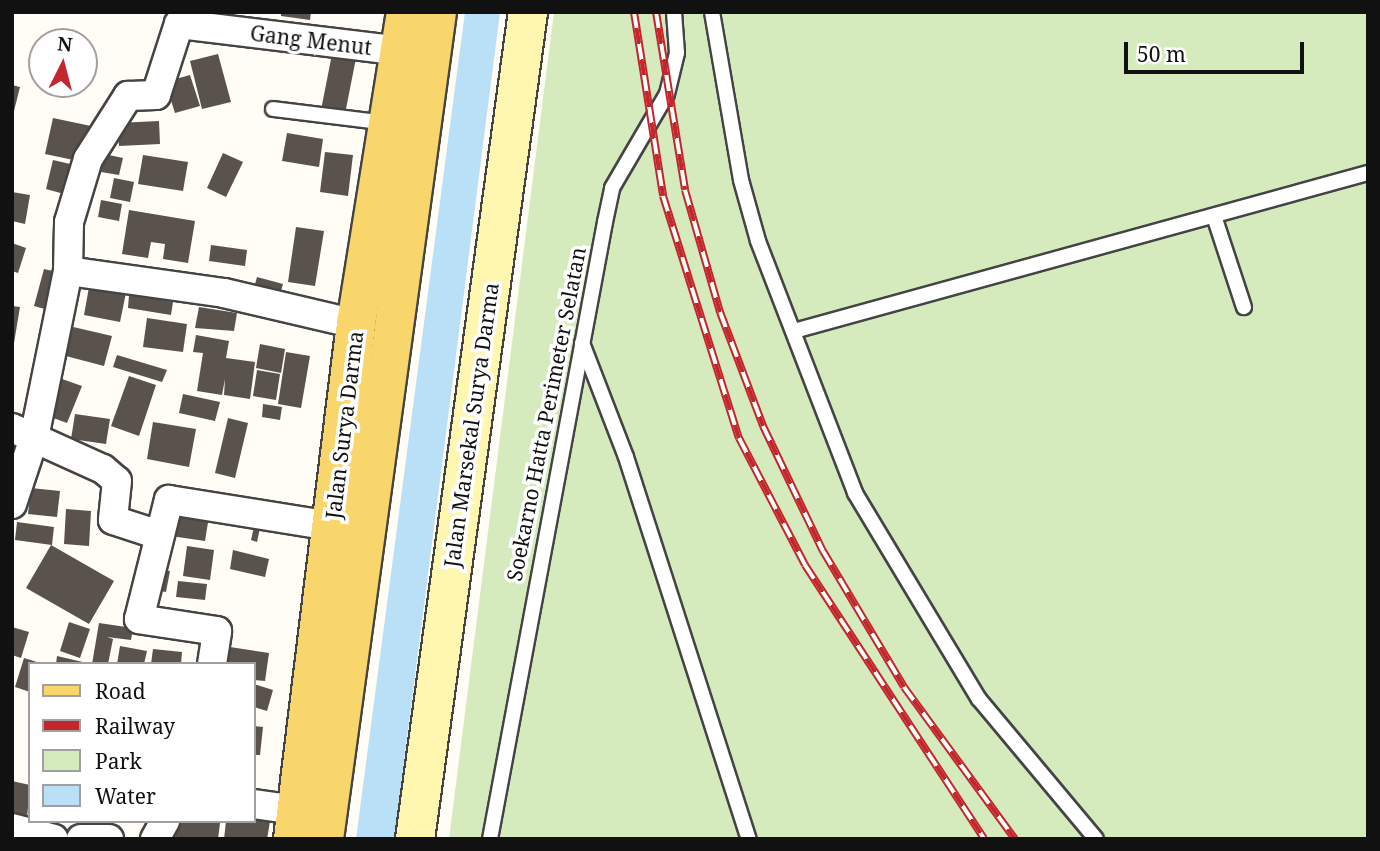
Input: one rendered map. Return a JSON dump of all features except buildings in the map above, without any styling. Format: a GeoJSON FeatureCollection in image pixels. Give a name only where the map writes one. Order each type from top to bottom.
{"type":"FeatureCollection","features":[{"type":"Feature","properties":{"kind":"main road","name":"Jalan Surya Darma"},"geometry":{"type":"LineString","coordinates":[[295,824],[356,324],[405,12]]}},
{"type":"Feature","properties":{"kind":"main road","name":"Jalan Surya Darma"},"geometry":{"type":"LineString","coordinates":[[324,839],[437,12]]}},
{"type":"Feature","properties":{"kind":"street","name":"Jalan Marsekal Surya Darma"},"geometry":{"type":"LineString","coordinates":[[415,839],[528,12]]}},
{"type":"Feature","properties":{"kind":"street","name":"Gang Menut"},"geometry":{"type":"LineString","coordinates":[[68,271],[69,222],[88,159],[128,96],[156,94],[179,24],[401,51]]}},
{"type":"Feature","properties":{"kind":"street"},"geometry":{"type":"LineString","coordinates":[[12,504],[23,433],[68,271],[224,293],[356,324]]}},
{"type":"Feature","properties":{"kind":"street"},"geometry":{"type":"LineString","coordinates":[[23,433],[110,475],[117,481],[113,520],[156,534]]}},
{"type":"Feature","properties":{"kind":"street"},"geometry":{"type":"LineString","coordinates":[[212,662],[216,631],[139,619],[156,534],[169,500],[332,526]]}},
{"type":"Feature","properties":{"kind":"street"},"geometry":{"type":"LineString","coordinates":[[256,805],[295,824]]}},
{"type":"Feature","properties":{"kind":"street"},"geometry":{"type":"LineString","coordinates":[[155,839],[164,823]]}},
{"type":"Feature","properties":{"kind":"street"},"geometry":{"type":"LineString","coordinates":[[12,828],[54,839]]}},
{"type":"Feature","properties":{"kind":"street"},"geometry":{"type":"LineString","coordinates":[[81,839],[109,839]]}},
{"type":"Feature","properties":{"kind":"lane","name":"Soekarno Hatta Perimeter Selatan"},"geometry":{"type":"LineString","coordinates":[[490,839],[581,341],[612,188],[667,94],[677,53],[674,12]]}},
{"type":"Feature","properties":{"kind":"lane"},"geometry":{"type":"LineString","coordinates":[[712,12],[741,180],[825,426],[920,609],[988,710],[1096,839]]}},
{"type":"Feature","properties":{"kind":"lane"},"geometry":{"type":"LineString","coordinates":[[274,109],[388,123]]}},
{"type":"Feature","properties":{"kind":"lane"},"geometry":{"type":"LineString","coordinates":[[794,331],[1368,173]]}},
{"type":"Feature","properties":{"kind":"lane"},"geometry":{"type":"LineString","coordinates":[[1214,216],[1244,307]]}},
{"type":"Feature","properties":{"kind":"lane"},"geometry":{"type":"LineString","coordinates":[[581,341],[626,457],[749,839]]}},
{"type":"Feature","properties":{"kind":"green space"},"geometry":{"type":"Polygon","coordinates":[[[554,12],[1368,12],[1368,839],[449,839],[554,12]]]}},
{"type":"Feature","properties":{"kind":"water"},"geometry":{"type":"Polygon","coordinates":[[[465,12],[500,12],[394,839],[356,839],[465,12]]]}},
{"type":"Feature","properties":{"kind":"railway"},"geometry":{"type":"LineString","coordinates":[[634,12],[663,196],[739,438],[805,565],[984,839]]}},
{"type":"Feature","properties":{"kind":"railway"},"geometry":{"type":"LineString","coordinates":[[656,12],[685,190],[720,312],[763,426],[823,551],[904,687],[1015,839]]}}]}
